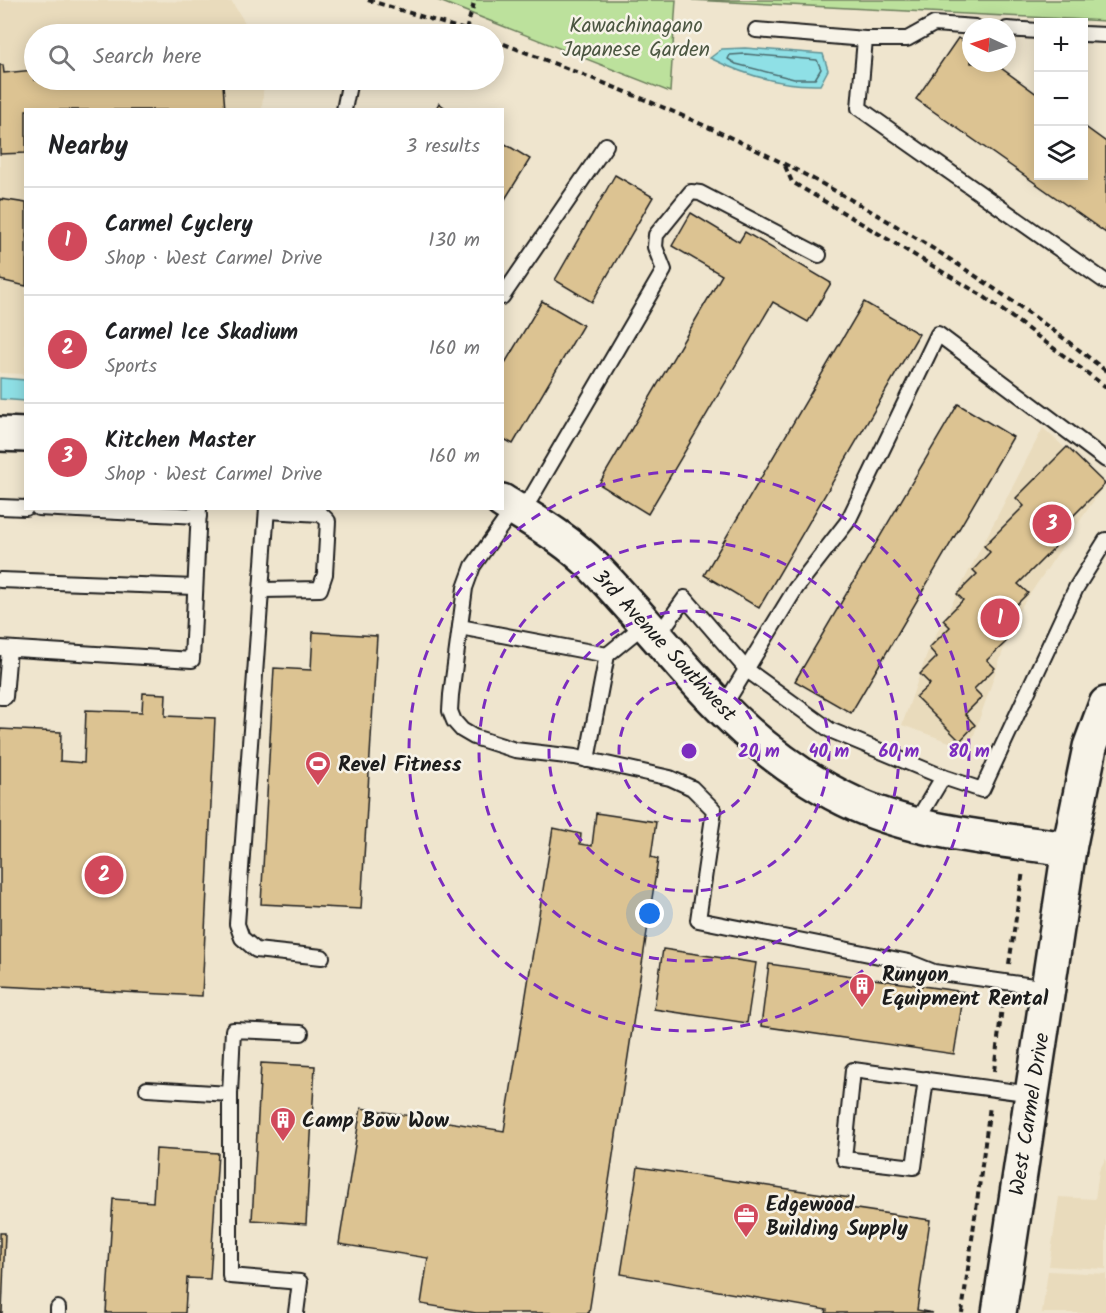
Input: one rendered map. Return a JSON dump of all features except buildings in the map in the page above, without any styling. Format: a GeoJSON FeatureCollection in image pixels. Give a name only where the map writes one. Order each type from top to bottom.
{"type":"FeatureCollection","features":[{"type":"Feature","properties":{"kind":"street"},"geometry":{"type":"LineString","coordinates":[[0,434],[24,435]]}},
{"type":"Feature","properties":{"kind":"street","name":"3rd Avenue Southwest"},"geometry":{"type":"LineString","coordinates":[[508,504],[568,544],[593,567],[721,710],[772,756],[818,785],[859,805],[915,824],[1069,849]]}},
{"type":"Feature","properties":{"kind":"street","name":"West Carmel Drive"},"geometry":{"type":"LineString","coordinates":[[999,1313],[1069,849],[1090,747],[1106,704]]}},
{"type":"Feature","properties":{"kind":"lane"},"geometry":{"type":"LineString","coordinates":[[756,30],[865,39],[907,39],[934,24],[962,26]]}},
{"type":"Feature","properties":{"kind":"lane"},"geometry":{"type":"LineString","coordinates":[[1016,30],[1034,31]]}},
{"type":"Feature","properties":{"kind":"lane"},"geometry":{"type":"LineString","coordinates":[[1088,34],[1106,35]]}},
{"type":"Feature","properties":{"kind":"lane"},"geometry":{"type":"LineString","coordinates":[[865,39],[859,108],[1106,282]]}},
{"type":"Feature","properties":{"kind":"lane"},"geometry":{"type":"LineString","coordinates":[[344,108],[348,90]]}},
{"type":"Feature","properties":{"kind":"lane"},"geometry":{"type":"LineString","coordinates":[[504,294],[606,145]]}},
{"type":"Feature","properties":{"kind":"lane"},"geometry":{"type":"LineString","coordinates":[[819,255],[700,194],[691,192],[656,235],[655,247],[664,270],[531,498],[508,504],[473,566],[465,588],[450,711],[462,730],[474,737],[515,750],[587,760],[670,778],[692,788],[714,810],[699,920],[909,962],[934,972],[1048,988]]}},
{"type":"Feature","properties":{"kind":"lane"},"geometry":{"type":"LineString","coordinates":[[721,710],[796,588],[848,521],[938,334],[1106,460]]}},
{"type":"Feature","properties":{"kind":"lane"},"geometry":{"type":"LineString","coordinates":[[0,507],[24,508]]}},
{"type":"Feature","properties":{"kind":"lane"},"geometry":{"type":"LineString","coordinates":[[0,696],[5,697],[5,648],[192,660],[199,512],[118,510]]}},
{"type":"Feature","properties":{"kind":"lane"},"geometry":{"type":"LineString","coordinates":[[262,590],[314,591],[320,589],[324,583],[328,521],[321,514],[267,510],[237,924],[242,938],[256,950],[322,957]]}},
{"type":"Feature","properties":{"kind":"lane"},"geometry":{"type":"LineString","coordinates":[[460,627],[608,655],[650,632],[685,598],[747,670],[830,730],[943,777],[982,790],[1076,588],[1106,540]]}},
{"type":"Feature","properties":{"kind":"lane"},"geometry":{"type":"LineString","coordinates":[[0,580],[195,587]]}},
{"type":"Feature","properties":{"kind":"lane"},"geometry":{"type":"LineString","coordinates":[[587,760],[608,655]]}},
{"type":"Feature","properties":{"kind":"lane"},"geometry":{"type":"LineString","coordinates":[[915,824],[943,777]]}},
{"type":"Feature","properties":{"kind":"lane"},"geometry":{"type":"LineString","coordinates":[[296,1313],[300,1282],[230,1276],[230,1094],[233,1030],[301,1033]]}},
{"type":"Feature","properties":{"kind":"lane"},"geometry":{"type":"LineString","coordinates":[[926,1080],[914,1167],[844,1159],[853,1070],[1032,1094]]}},
{"type":"Feature","properties":{"kind":"lane"},"geometry":{"type":"LineString","coordinates":[[147,1089],[230,1094]]}},
{"type":"Feature","properties":{"kind":"path"},"geometry":{"type":"LineString","coordinates":[[368,0],[446,24]]}},
{"type":"Feature","properties":{"kind":"path"},"geometry":{"type":"LineString","coordinates":[[468,24],[475,0]]}},
{"type":"Feature","properties":{"kind":"path"},"geometry":{"type":"LineString","coordinates":[[504,44],[684,116],[812,179],[958,266],[1024,309],[1106,371]]}},
{"type":"Feature","properties":{"kind":"path"},"geometry":{"type":"LineString","coordinates":[[785,165],[792,182],[983,296],[1106,387]]}},
{"type":"Feature","properties":{"kind":"shaded area"},"geometry":{"type":"Polygon","coordinates":[[[0,0],[232,2],[246,24],[24,24],[24,90],[263,90],[262,108],[24,108],[24,374],[0,373],[0,0]]]}},
{"type":"Feature","properties":{"kind":"shaded area"},"geometry":{"type":"Polygon","coordinates":[[[1043,428],[1105,484],[1015,616],[969,749],[902,725],[929,648],[1043,428]]]}},
{"type":"Feature","properties":{"kind":"shaded area"},"geometry":{"type":"Polygon","coordinates":[[[1106,1158],[1106,1269],[1049,1266],[1059,1197],[1095,1199],[1099,1171],[1106,1158]]]}},
{"type":"Feature","properties":{"kind":"shaded area"},"geometry":{"type":"Polygon","coordinates":[[[1048,1271],[1106,1274],[1106,1313],[1042,1313],[1048,1271]]]}},
{"type":"Feature","properties":{"kind":"green space","name":"Kawachinagano Japanese Garden"},"geometry":{"type":"Polygon","coordinates":[[[437,0],[676,0],[670,92],[504,26],[504,24],[498,24],[437,0]]]}},
{"type":"Feature","properties":{"kind":"green space","name":"Kawachinagano Japanese Garden"},"geometry":{"type":"Polygon","coordinates":[[[692,0],[1106,0],[1106,21],[1088,20],[1088,18],[1047,18],[692,0]]]}},
{"type":"Feature","properties":{"kind":"water"},"geometry":{"type":"Polygon","coordinates":[[[745,48],[823,54],[828,70],[820,85],[792,84],[736,70],[710,58],[722,49],[745,48]]]}},
{"type":"Feature","properties":{"kind":"water"},"geometry":{"type":"Polygon","coordinates":[[[0,378],[24,380],[24,401],[0,399],[0,378]]]}},
{"type":"Feature","properties":{"kind":"place","name":"Kitchen Master"},"geometry":{"type":"Point","coordinates":[1052,524]}},
{"type":"Feature","properties":{"kind":"place","name":"Carmel Cyclery"},"geometry":{"type":"Point","coordinates":[1000,618]}},
{"type":"Feature","properties":{"kind":"place","name":"Revel Fitness"},"geometry":{"type":"Point","coordinates":[318,787]}},
{"type":"Feature","properties":{"kind":"place","name":"Carmel Ice Skadium"},"geometry":{"type":"Point","coordinates":[104,875]}},
{"type":"Feature","properties":{"kind":"place","name":"Runyon Equipment Rental"},"geometry":{"type":"Point","coordinates":[862,1009]}},
{"type":"Feature","properties":{"kind":"place","name":"Camp Bow Wow"},"geometry":{"type":"Point","coordinates":[283,1143]}},
{"type":"Feature","properties":{"kind":"place","name":"Edgewood Building Supply"},"geometry":{"type":"Point","coordinates":[746,1239]}}]}
